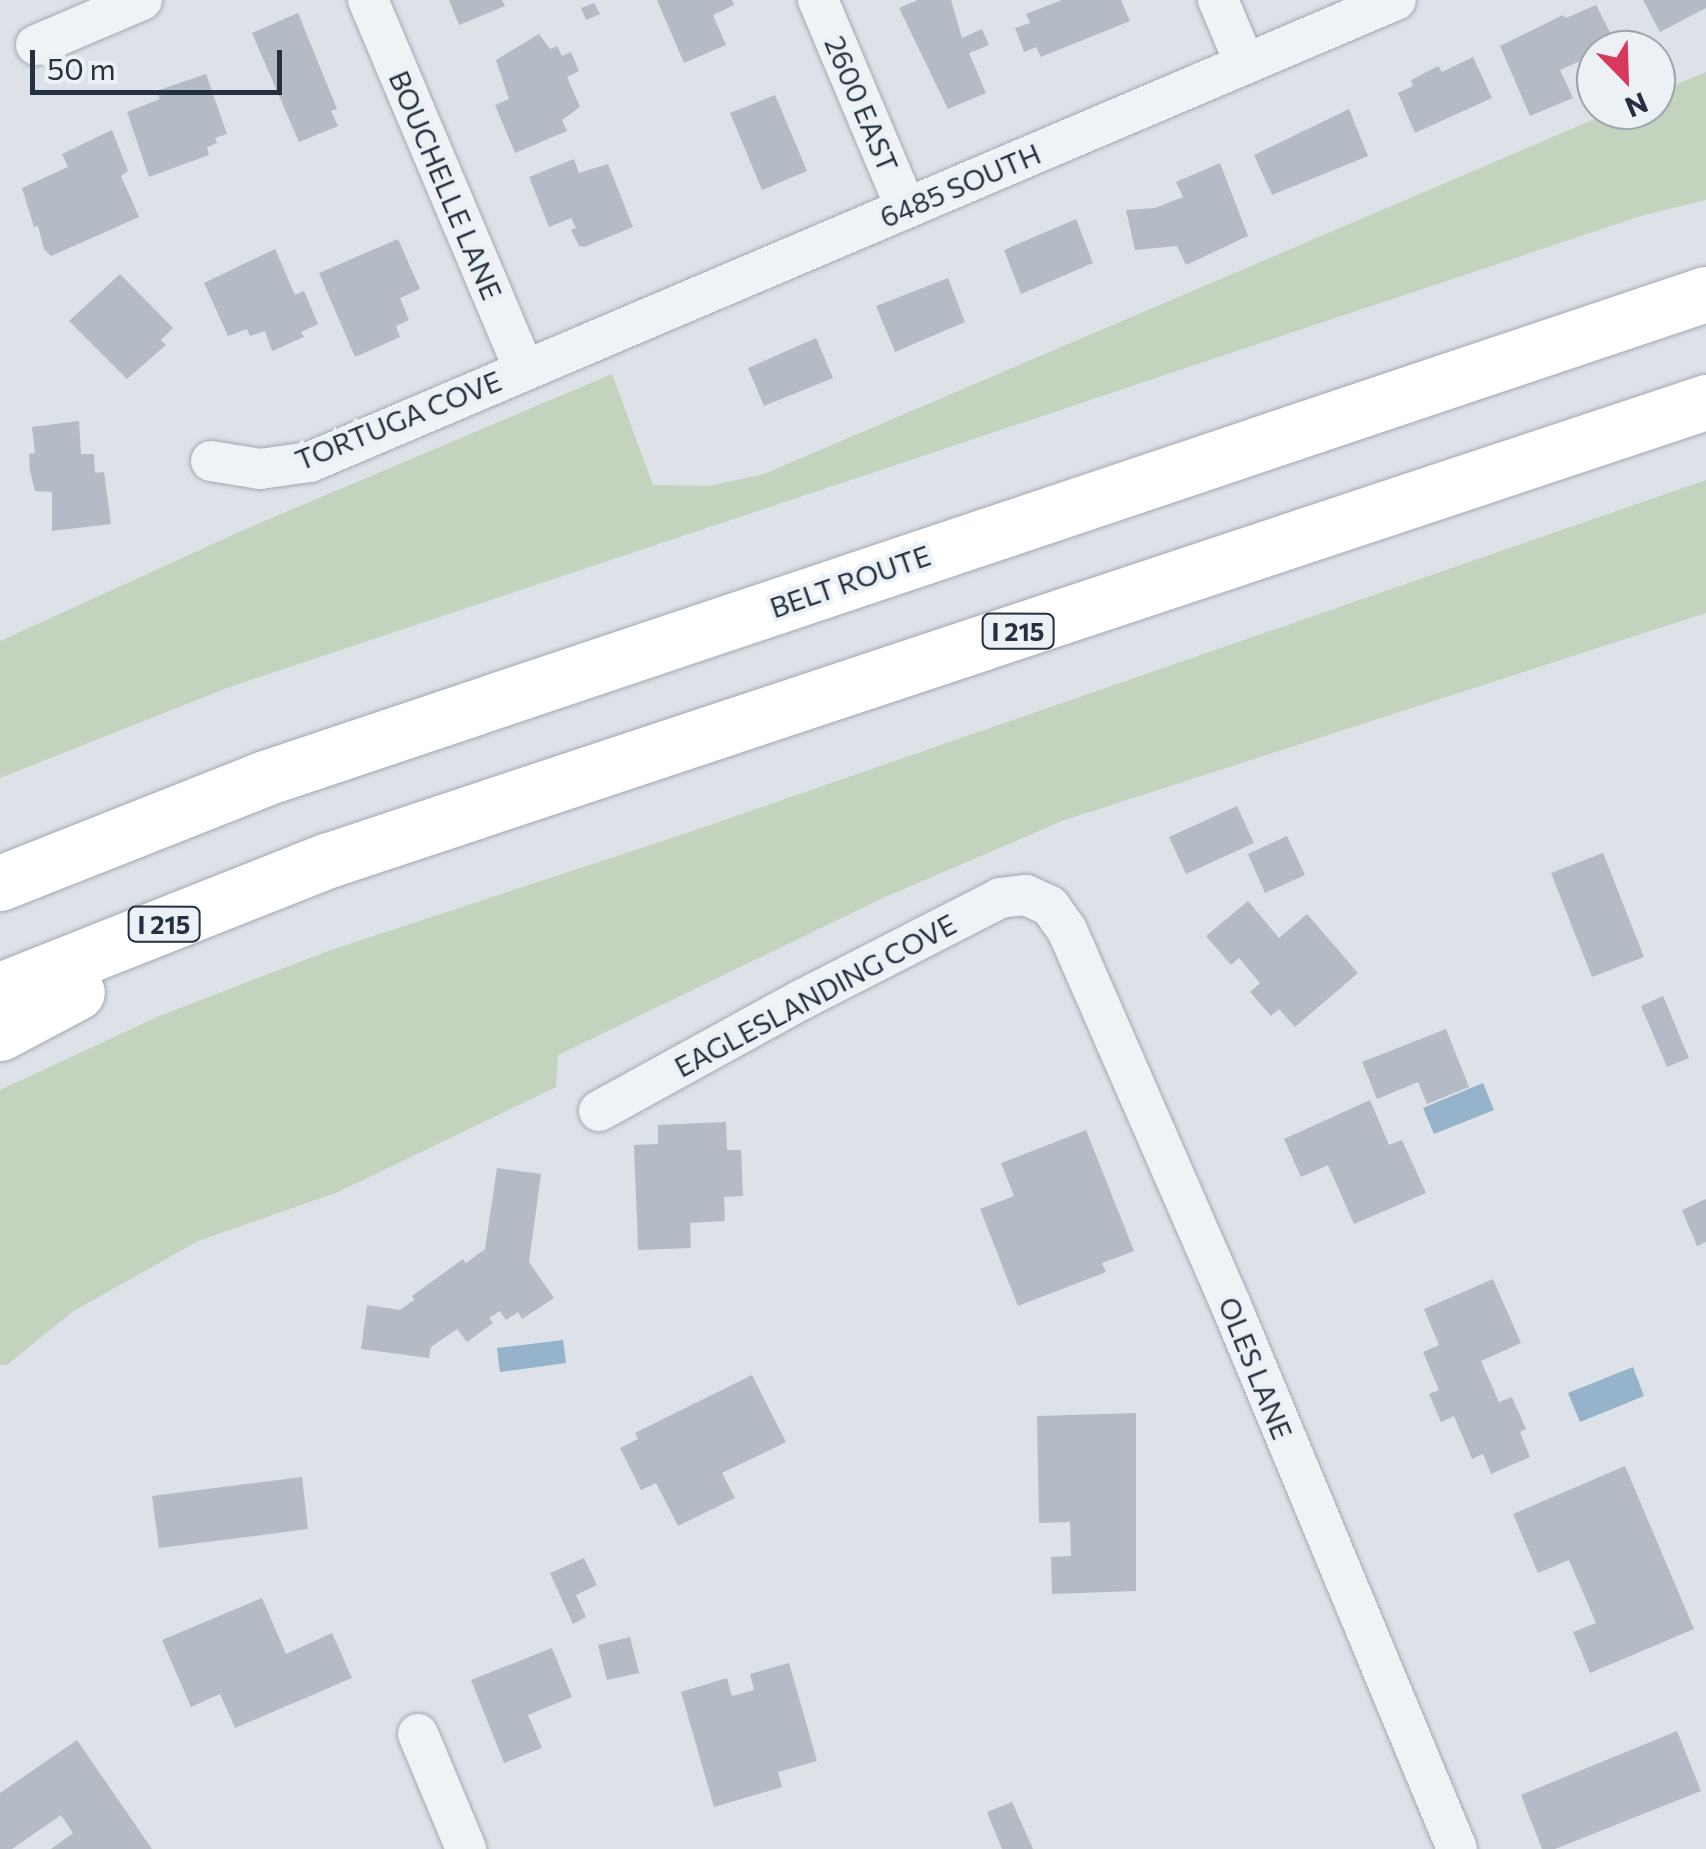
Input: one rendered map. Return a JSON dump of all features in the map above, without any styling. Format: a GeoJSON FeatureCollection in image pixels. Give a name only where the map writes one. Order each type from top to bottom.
{"type":"FeatureCollection","features":[{"type":"Feature","properties":{"kind":"highway","name":"BELT ROUTE"},"geometry":{"type":"LineString","coordinates":[[0,883],[265,778],[1706,294]]}},
{"type":"Feature","properties":{"kind":"highway","name":"I 215"},"geometry":{"type":"LineString","coordinates":[[0,990],[330,860],[1706,402]]}},
{"type":"Feature","properties":{"kind":"highway"},"geometry":{"type":"LineString","coordinates":[[0,1032],[330,860]]}},
{"type":"Feature","properties":{"kind":"street"},"geometry":{"type":"LineString","coordinates":[[36,45],[142,0]]}},
{"type":"Feature","properties":{"kind":"street","name":"BOUCHELLE LANE"},"geometry":{"type":"LineString","coordinates":[[368,0],[524,370]]}},
{"type":"Feature","properties":{"kind":"street","name":"2600 EAST"},"geometry":{"type":"LineString","coordinates":[[818,0],[906,208]]}},
{"type":"Feature","properties":{"kind":"street"},"geometry":{"type":"LineString","coordinates":[[1218,0],[1245,64]]}},
{"type":"Feature","properties":{"kind":"street","name":"6485 SOUTH"},"geometry":{"type":"LineString","coordinates":[[524,370],[1396,0]]}},
{"type":"Feature","properties":{"kind":"street","name":"TORTUGA COVE"},"geometry":{"type":"LineString","coordinates":[[211,460],[260,469],[310,462],[524,370]]}},
{"type":"Feature","properties":{"kind":"street","name":"EAGLESLANDING COVE"},"geometry":{"type":"LineString","coordinates":[[599,1111],[800,1000],[1000,898],[1036,898]]}},
{"type":"Feature","properties":{"kind":"street","name":"OLES LANE"},"geometry":{"type":"LineString","coordinates":[[1036,898],[1050,906],[1067,930],[1230,1303],[1458,1849]]}},
{"type":"Feature","properties":{"kind":"street"},"geometry":{"type":"LineString","coordinates":[[418,1734],[466,1849]]}},
{"type":"Feature","properties":{"kind":"green space"},"geometry":{"type":"Polygon","coordinates":[[[1706,72],[1706,200],[1644,215],[227,688],[0,778],[0,641],[248,528],[612,374],[653,485],[709,486],[764,474],[1576,127],[1676,130],[1676,85],[1706,72]]]}},
{"type":"Feature","properties":{"kind":"green space"},"geometry":{"type":"Polygon","coordinates":[[[1706,480],[1706,613],[1062,821],[885,897],[558,1055],[556,1087],[338,1192],[198,1241],[72,1312],[7,1365],[0,1365],[0,1090],[157,1017],[328,951],[684,834],[1706,480]]]}},
{"type":"Feature","properties":{"kind":"water"},"geometry":{"type":"Polygon","coordinates":[[[1483,1083],[1494,1110],[1434,1134],[1423,1108],[1483,1083]]]}},
{"type":"Feature","properties":{"kind":"water"},"geometry":{"type":"Polygon","coordinates":[[[563,1340],[566,1363],[500,1372],[497,1348],[563,1340]]]}},
{"type":"Feature","properties":{"kind":"water"},"geometry":{"type":"Polygon","coordinates":[[[1633,1367],[1644,1396],[1580,1422],[1568,1393],[1633,1367]]]}},
{"type":"Feature","properties":{"kind":"building"},"geometry":{"type":"Polygon","coordinates":[[[449,0],[502,0],[505,6],[459,25],[449,0]]]}},
{"type":"Feature","properties":{"kind":"building"},"geometry":{"type":"Polygon","coordinates":[[[657,0],[732,0],[734,5],[713,15],[726,45],[684,63],[657,0]]]}},
{"type":"Feature","properties":{"kind":"building"},"geometry":{"type":"Polygon","coordinates":[[[918,0],[951,0],[962,38],[982,29],[989,45],[969,53],[986,93],[948,109],[899,8],[918,0]]]}},
{"type":"Feature","properties":{"kind":"building"},"geometry":{"type":"Polygon","coordinates":[[[1062,0],[1121,0],[1130,21],[1041,57],[1036,47],[1024,52],[1015,28],[1030,23],[1026,14],[1062,0]]]}},
{"type":"Feature","properties":{"kind":"building"},"geometry":{"type":"Polygon","coordinates":[[[1643,0],[1706,0],[1706,8],[1659,30],[1643,0]]]}},
{"type":"Feature","properties":{"kind":"building"},"geometry":{"type":"Polygon","coordinates":[[[594,3],[600,14],[586,20],[581,8],[594,3]]]}},
{"type":"Feature","properties":{"kind":"building"},"geometry":{"type":"Polygon","coordinates":[[[1596,5],[1609,30],[1576,30],[1576,63],[1560,70],[1573,98],[1530,116],[1500,46],[1563,15],[1566,18],[1596,5]]]}},
{"type":"Feature","properties":{"kind":"building"},"geometry":{"type":"Polygon","coordinates":[[[298,13],[337,109],[331,111],[338,126],[299,142],[252,33],[298,13]]]}},
{"type":"Feature","properties":{"kind":"building"},"geometry":{"type":"Polygon","coordinates":[[[539,34],[550,49],[557,46],[562,56],[571,52],[579,71],[567,77],[580,107],[562,120],[567,131],[515,153],[495,105],[509,99],[496,60],[539,34]]]}},
{"type":"Feature","properties":{"kind":"building"},"geometry":{"type":"Polygon","coordinates":[[[1473,57],[1492,98],[1415,133],[1398,93],[1413,86],[1411,80],[1438,66],[1442,72],[1473,57]]]}},
{"type":"Feature","properties":{"kind":"building"},"geometry":{"type":"Polygon","coordinates":[[[206,74],[227,134],[215,138],[217,143],[207,147],[209,155],[149,177],[127,112],[160,99],[156,91],[206,74]]]}},
{"type":"Feature","properties":{"kind":"building"},"geometry":{"type":"Polygon","coordinates":[[[775,95],[807,171],[762,190],[730,113],[775,95]]]}},
{"type":"Feature","properties":{"kind":"building"},"geometry":{"type":"Polygon","coordinates":[[[1349,109],[1368,156],[1272,195],[1254,155],[1349,109]]]}},
{"type":"Feature","properties":{"kind":"building"},"geometry":{"type":"Polygon","coordinates":[[[112,130],[128,171],[121,176],[139,217],[51,256],[44,249],[38,226],[34,227],[22,188],[68,167],[62,154],[112,130]]]}},
{"type":"Feature","properties":{"kind":"building"},"geometry":{"type":"Polygon","coordinates":[[[574,159],[579,173],[608,164],[633,227],[584,247],[579,246],[571,230],[576,228],[571,218],[549,227],[529,177],[574,159]]]}},
{"type":"Feature","properties":{"kind":"building"},"geometry":{"type":"Polygon","coordinates":[[[1220,163],[1248,236],[1186,265],[1177,246],[1135,250],[1126,210],[1155,208],[1183,197],[1176,182],[1220,163]]]}},
{"type":"Feature","properties":{"kind":"building"},"geometry":{"type":"Polygon","coordinates":[[[1076,219],[1093,263],[1021,294],[1004,250],[1076,219]]]}},
{"type":"Feature","properties":{"kind":"building"},"geometry":{"type":"Polygon","coordinates":[[[398,239],[420,289],[400,298],[409,320],[396,326],[400,337],[355,357],[319,273],[398,239]]]}},
{"type":"Feature","properties":{"kind":"building"},"geometry":{"type":"Polygon","coordinates":[[[275,249],[295,295],[304,291],[318,324],[301,332],[304,337],[272,351],[265,331],[250,336],[247,329],[228,336],[204,283],[275,249]]]}},
{"type":"Feature","properties":{"kind":"building"},"geometry":{"type":"Polygon","coordinates":[[[120,274],[173,328],[161,340],[166,345],[127,379],[69,321],[120,274]]]}},
{"type":"Feature","properties":{"kind":"building"},"geometry":{"type":"Polygon","coordinates":[[[948,278],[965,322],[895,352],[876,306],[948,278]]]}},
{"type":"Feature","properties":{"kind":"building"},"geometry":{"type":"Polygon","coordinates":[[[816,338],[833,378],[764,406],[748,368],[816,338]]]}},
{"type":"Feature","properties":{"kind":"building"},"geometry":{"type":"Polygon","coordinates":[[[79,421],[81,454],[94,454],[95,473],[104,472],[111,524],[52,531],[52,492],[35,491],[30,471],[29,454],[35,453],[32,427],[79,421]]]}},
{"type":"Feature","properties":{"kind":"building"},"geometry":{"type":"Polygon","coordinates":[[[1237,806],[1254,843],[1186,874],[1169,837],[1237,806]]]}},
{"type":"Feature","properties":{"kind":"building"},"geometry":{"type":"Polygon","coordinates":[[[1287,836],[1305,875],[1265,893],[1248,854],[1287,836]]]}},
{"type":"Feature","properties":{"kind":"building"},"geometry":{"type":"Polygon","coordinates":[[[1603,853],[1644,957],[1592,977],[1551,873],[1603,853]]]}},
{"type":"Feature","properties":{"kind":"building"},"geometry":{"type":"Polygon","coordinates":[[[1248,901],[1279,938],[1307,914],[1358,973],[1295,1027],[1279,1009],[1271,1016],[1250,992],[1260,983],[1239,958],[1231,965],[1206,936],[1248,901]]]}},
{"type":"Feature","properties":{"kind":"building"},"geometry":{"type":"Polygon","coordinates":[[[1663,996],[1689,1058],[1667,1067],[1641,1006],[1663,996]]]}},
{"type":"Feature","properties":{"kind":"building"},"geometry":{"type":"Polygon","coordinates":[[[1446,1029],[1469,1087],[1427,1104],[1418,1082],[1377,1099],[1362,1062],[1446,1029]]]}},
{"type":"Feature","properties":{"kind":"building"},"geometry":{"type":"Polygon","coordinates":[[[1370,1100],[1389,1145],[1402,1140],[1426,1193],[1354,1224],[1328,1165],[1301,1177],[1284,1139],[1370,1100]]]}},
{"type":"Feature","properties":{"kind":"building"},"geometry":{"type":"Polygon","coordinates":[[[726,1122],[727,1150],[741,1150],[743,1196],[724,1197],[725,1221],[690,1223],[691,1248],[638,1250],[634,1145],[658,1144],[658,1125],[726,1122]]]}},
{"type":"Feature","properties":{"kind":"building"},"geometry":{"type":"Polygon","coordinates":[[[1086,1130],[1134,1251],[1102,1263],[1106,1272],[1018,1306],[980,1209],[1014,1196],[1001,1163],[1086,1130]]]}},
{"type":"Feature","properties":{"kind":"building"},"geometry":{"type":"Polygon","coordinates":[[[497,1168],[541,1174],[529,1262],[554,1298],[522,1319],[518,1312],[506,1320],[500,1311],[489,1318],[493,1323],[467,1342],[457,1329],[431,1347],[429,1358],[361,1349],[367,1305],[400,1310],[414,1300],[412,1296],[463,1259],[466,1263],[485,1249],[497,1168]]]}},
{"type":"Feature","properties":{"kind":"building"},"geometry":{"type":"Polygon","coordinates":[[[1706,1199],[1706,1242],[1697,1246],[1682,1210],[1706,1199]]]}},
{"type":"Feature","properties":{"kind":"building"},"geometry":{"type":"Polygon","coordinates":[[[1493,1279],[1521,1343],[1481,1361],[1499,1402],[1512,1397],[1526,1429],[1520,1432],[1530,1457],[1491,1474],[1483,1454],[1472,1459],[1454,1416],[1441,1422],[1429,1394],[1439,1390],[1423,1352],[1439,1345],[1424,1309],[1493,1279]]]}},
{"type":"Feature","properties":{"kind":"building"},"geometry":{"type":"Polygon","coordinates":[[[752,1375],[786,1442],[722,1473],[735,1498],[678,1526],[656,1483],[641,1490],[620,1448],[638,1439],[635,1433],[752,1375]]]}},
{"type":"Feature","properties":{"kind":"building"},"geometry":{"type":"Polygon","coordinates":[[[1136,1413],[1136,1591],[1052,1594],[1051,1557],[1071,1556],[1070,1522],[1039,1523],[1037,1416],[1136,1413]]]}},
{"type":"Feature","properties":{"kind":"building"},"geometry":{"type":"Polygon","coordinates":[[[1625,1466],[1694,1629],[1590,1673],[1573,1632],[1596,1623],[1569,1560],[1538,1573],[1513,1514],[1625,1466]]]}},
{"type":"Feature","properties":{"kind":"building"},"geometry":{"type":"Polygon","coordinates":[[[302,1477],[308,1529],[159,1548],[152,1496],[302,1477]]]}},
{"type":"Feature","properties":{"kind":"building"},"geometry":{"type":"Polygon","coordinates":[[[584,1558],[597,1585],[576,1595],[586,1617],[573,1624],[550,1573],[584,1558]]]}},
{"type":"Feature","properties":{"kind":"building"},"geometry":{"type":"Polygon","coordinates":[[[262,1598],[286,1654],[332,1633],[352,1678],[235,1728],[220,1694],[191,1707],[162,1640],[262,1598]]]}},
{"type":"Feature","properties":{"kind":"building"},"geometry":{"type":"Polygon","coordinates":[[[630,1637],[639,1673],[607,1680],[598,1645],[630,1637]]]}},
{"type":"Feature","properties":{"kind":"building"},"geometry":{"type":"Polygon","coordinates":[[[552,1648],[572,1697],[528,1715],[542,1748],[504,1763],[471,1680],[552,1648]]]}},
{"type":"Feature","properties":{"kind":"building"},"geometry":{"type":"Polygon","coordinates":[[[789,1663],[817,1761],[778,1772],[782,1787],[714,1807],[681,1692],[727,1678],[732,1696],[754,1690],[750,1674],[789,1663]]]}},
{"type":"Feature","properties":{"kind":"building"},"geometry":{"type":"Polygon","coordinates":[[[1677,1731],[1701,1791],[1555,1849],[1542,1849],[1521,1795],[1677,1731]]]}},
{"type":"Feature","properties":{"kind":"building"},"geometry":{"type":"Polygon","coordinates":[[[77,1740],[152,1849],[51,1849],[73,1833],[61,1815],[12,1849],[0,1849],[0,1793],[77,1740]]]}},
{"type":"Feature","properties":{"kind":"building"},"geometry":{"type":"Polygon","coordinates":[[[1012,1802],[1033,1849],[1002,1849],[987,1812],[1012,1802]]]}}]}
